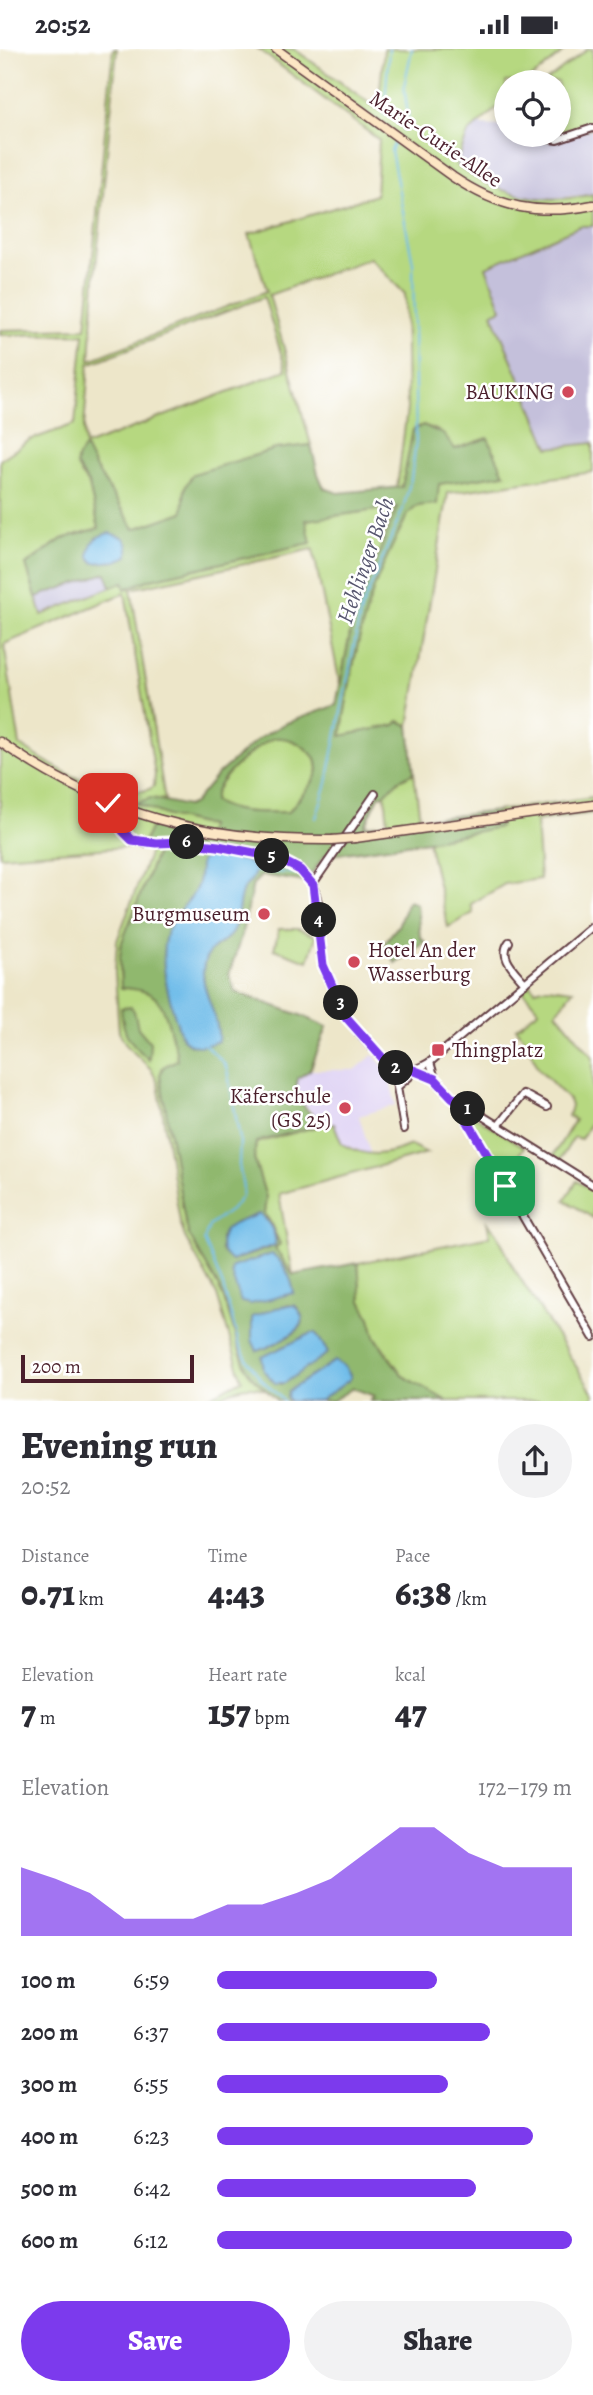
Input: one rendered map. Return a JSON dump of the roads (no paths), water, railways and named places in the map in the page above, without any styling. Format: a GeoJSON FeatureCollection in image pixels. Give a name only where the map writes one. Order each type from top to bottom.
{"type":"FeatureCollection","features":[{"type":"Feature","properties":{"kind":"street","name":"Marie-Curie-Allee"},"geometry":{"type":"LineString","coordinates":[[276,49],[481,195],[515,207],[543,211],[593,205]]}},
{"type":"Feature","properties":{"kind":"street"},"geometry":{"type":"LineString","coordinates":[[571,135],[593,128]]}},
{"type":"Feature","properties":{"kind":"street"},"geometry":{"type":"LineString","coordinates":[[0,742],[50,774],[108,803],[168,823],[241,837],[282,840],[355,838],[593,805]]}},
{"type":"Feature","properties":{"kind":"street"},"geometry":{"type":"LineString","coordinates":[[313,885],[375,794]]}},
{"type":"Feature","properties":{"kind":"street"},"geometry":{"type":"LineString","coordinates":[[108,803],[127,836],[141,842],[195,843],[275,857],[300,870],[313,885],[323,965],[342,1010],[353,1026],[391,1065],[404,1129]]}},
{"type":"Feature","properties":{"kind":"street"},"geometry":{"type":"LineString","coordinates":[[121,825],[126,810]]}},
{"type":"Feature","properties":{"kind":"street"},"geometry":{"type":"LineString","coordinates":[[397,1087],[409,1077],[412,1070],[430,1062],[593,926]]}},
{"type":"Feature","properties":{"kind":"street"},"geometry":{"type":"LineString","coordinates":[[509,942],[505,947],[505,955],[525,983]]}},
{"type":"Feature","properties":{"kind":"street"},"geometry":{"type":"LineString","coordinates":[[430,1062],[435,1079]]}},
{"type":"Feature","properties":{"kind":"street"},"geometry":{"type":"LineString","coordinates":[[391,1065],[435,1079],[452,1097],[468,1108],[593,1185]]}},
{"type":"Feature","properties":{"kind":"street"},"geometry":{"type":"LineString","coordinates":[[498,1126],[523,1094],[547,1107]]}},
{"type":"Feature","properties":{"kind":"street"},"geometry":{"type":"LineString","coordinates":[[468,1108],[468,1122],[593,1335]]}},
{"type":"Feature","properties":{"kind":"water"},"geometry":{"type":"Polygon","coordinates":[[[110,533],[124,538],[128,545],[128,556],[116,561],[94,563],[89,557],[92,543],[101,535],[110,533]]]}},
{"type":"Feature","properties":{"kind":"water"},"geometry":{"type":"Polygon","coordinates":[[[208,854],[246,861],[253,867],[254,872],[242,892],[234,930],[207,956],[203,977],[216,1019],[218,1041],[197,1046],[188,1043],[181,1035],[166,979],[164,949],[171,924],[192,896],[198,883],[200,862],[208,854]]]}},
{"type":"Feature","properties":{"kind":"water"},"geometry":{"type":"Polygon","coordinates":[[[259,1214],[271,1228],[275,1245],[231,1261],[222,1248],[222,1236],[235,1223],[259,1214]]]}},
{"type":"Feature","properties":{"kind":"water"},"geometry":{"type":"Polygon","coordinates":[[[272,1254],[286,1271],[294,1293],[251,1304],[241,1302],[231,1273],[232,1267],[272,1254]]]}},
{"type":"Feature","properties":{"kind":"water"},"geometry":{"type":"Polygon","coordinates":[[[294,1305],[302,1316],[298,1329],[257,1351],[252,1340],[252,1317],[294,1305]]]}},
{"type":"Feature","properties":{"kind":"water"},"geometry":{"type":"Polygon","coordinates":[[[316,1333],[328,1353],[285,1383],[275,1383],[264,1371],[262,1357],[316,1333]]]}},
{"type":"Feature","properties":{"kind":"water"},"geometry":{"type":"Polygon","coordinates":[[[335,1361],[345,1367],[351,1377],[348,1381],[319,1401],[290,1401],[287,1397],[288,1391],[335,1361]]]}},
{"type":"Feature","properties":{"kind":"waterway"},"geometry":{"type":"LineString","coordinates":[[384,115],[389,49]]}},
{"type":"Feature","properties":{"kind":"waterway","name":"Hehlinger Bach"},"geometry":{"type":"LineString","coordinates":[[403,130],[408,116],[404,86],[412,49]]}},
{"type":"Feature","properties":{"kind":"waterway","name":"Hehlinger Bach"},"geometry":{"type":"LineString","coordinates":[[316,818],[327,783],[361,610],[403,509],[411,479],[416,442],[413,263],[391,151],[394,144]]}},
{"type":"Feature","properties":{"kind":"waterway","name":"Hehlinger Bach"},"geometry":{"type":"LineString","coordinates":[[253,871],[294,873]]}},
{"type":"Feature","properties":{"kind":"waterway","name":"Hehlinger Bach"},"geometry":{"type":"LineString","coordinates":[[204,1044],[227,1069],[240,1139],[239,1165],[243,1188],[242,1196],[233,1208],[209,1226],[204,1240],[223,1286],[239,1344],[260,1378],[284,1401]]}},
{"type":"Feature","properties":{"kind":"place","name":"BAUKING"},"geometry":{"type":"Point","coordinates":[568,392]}},
{"type":"Feature","properties":{"kind":"place","name":"Burgmuseum"},"geometry":{"type":"Point","coordinates":[264,914]}},
{"type":"Feature","properties":{"kind":"place","name":"Hotel An der Wasserburg"},"geometry":{"type":"Point","coordinates":[354,962]}},
{"type":"Feature","properties":{"kind":"place","name":"Thingplatz"},"geometry":{"type":"Point","coordinates":[438,1050]}},
{"type":"Feature","properties":{"kind":"place","name":"Käferschule (GS 25)"},"geometry":{"type":"Point","coordinates":[345,1108]}}]}
